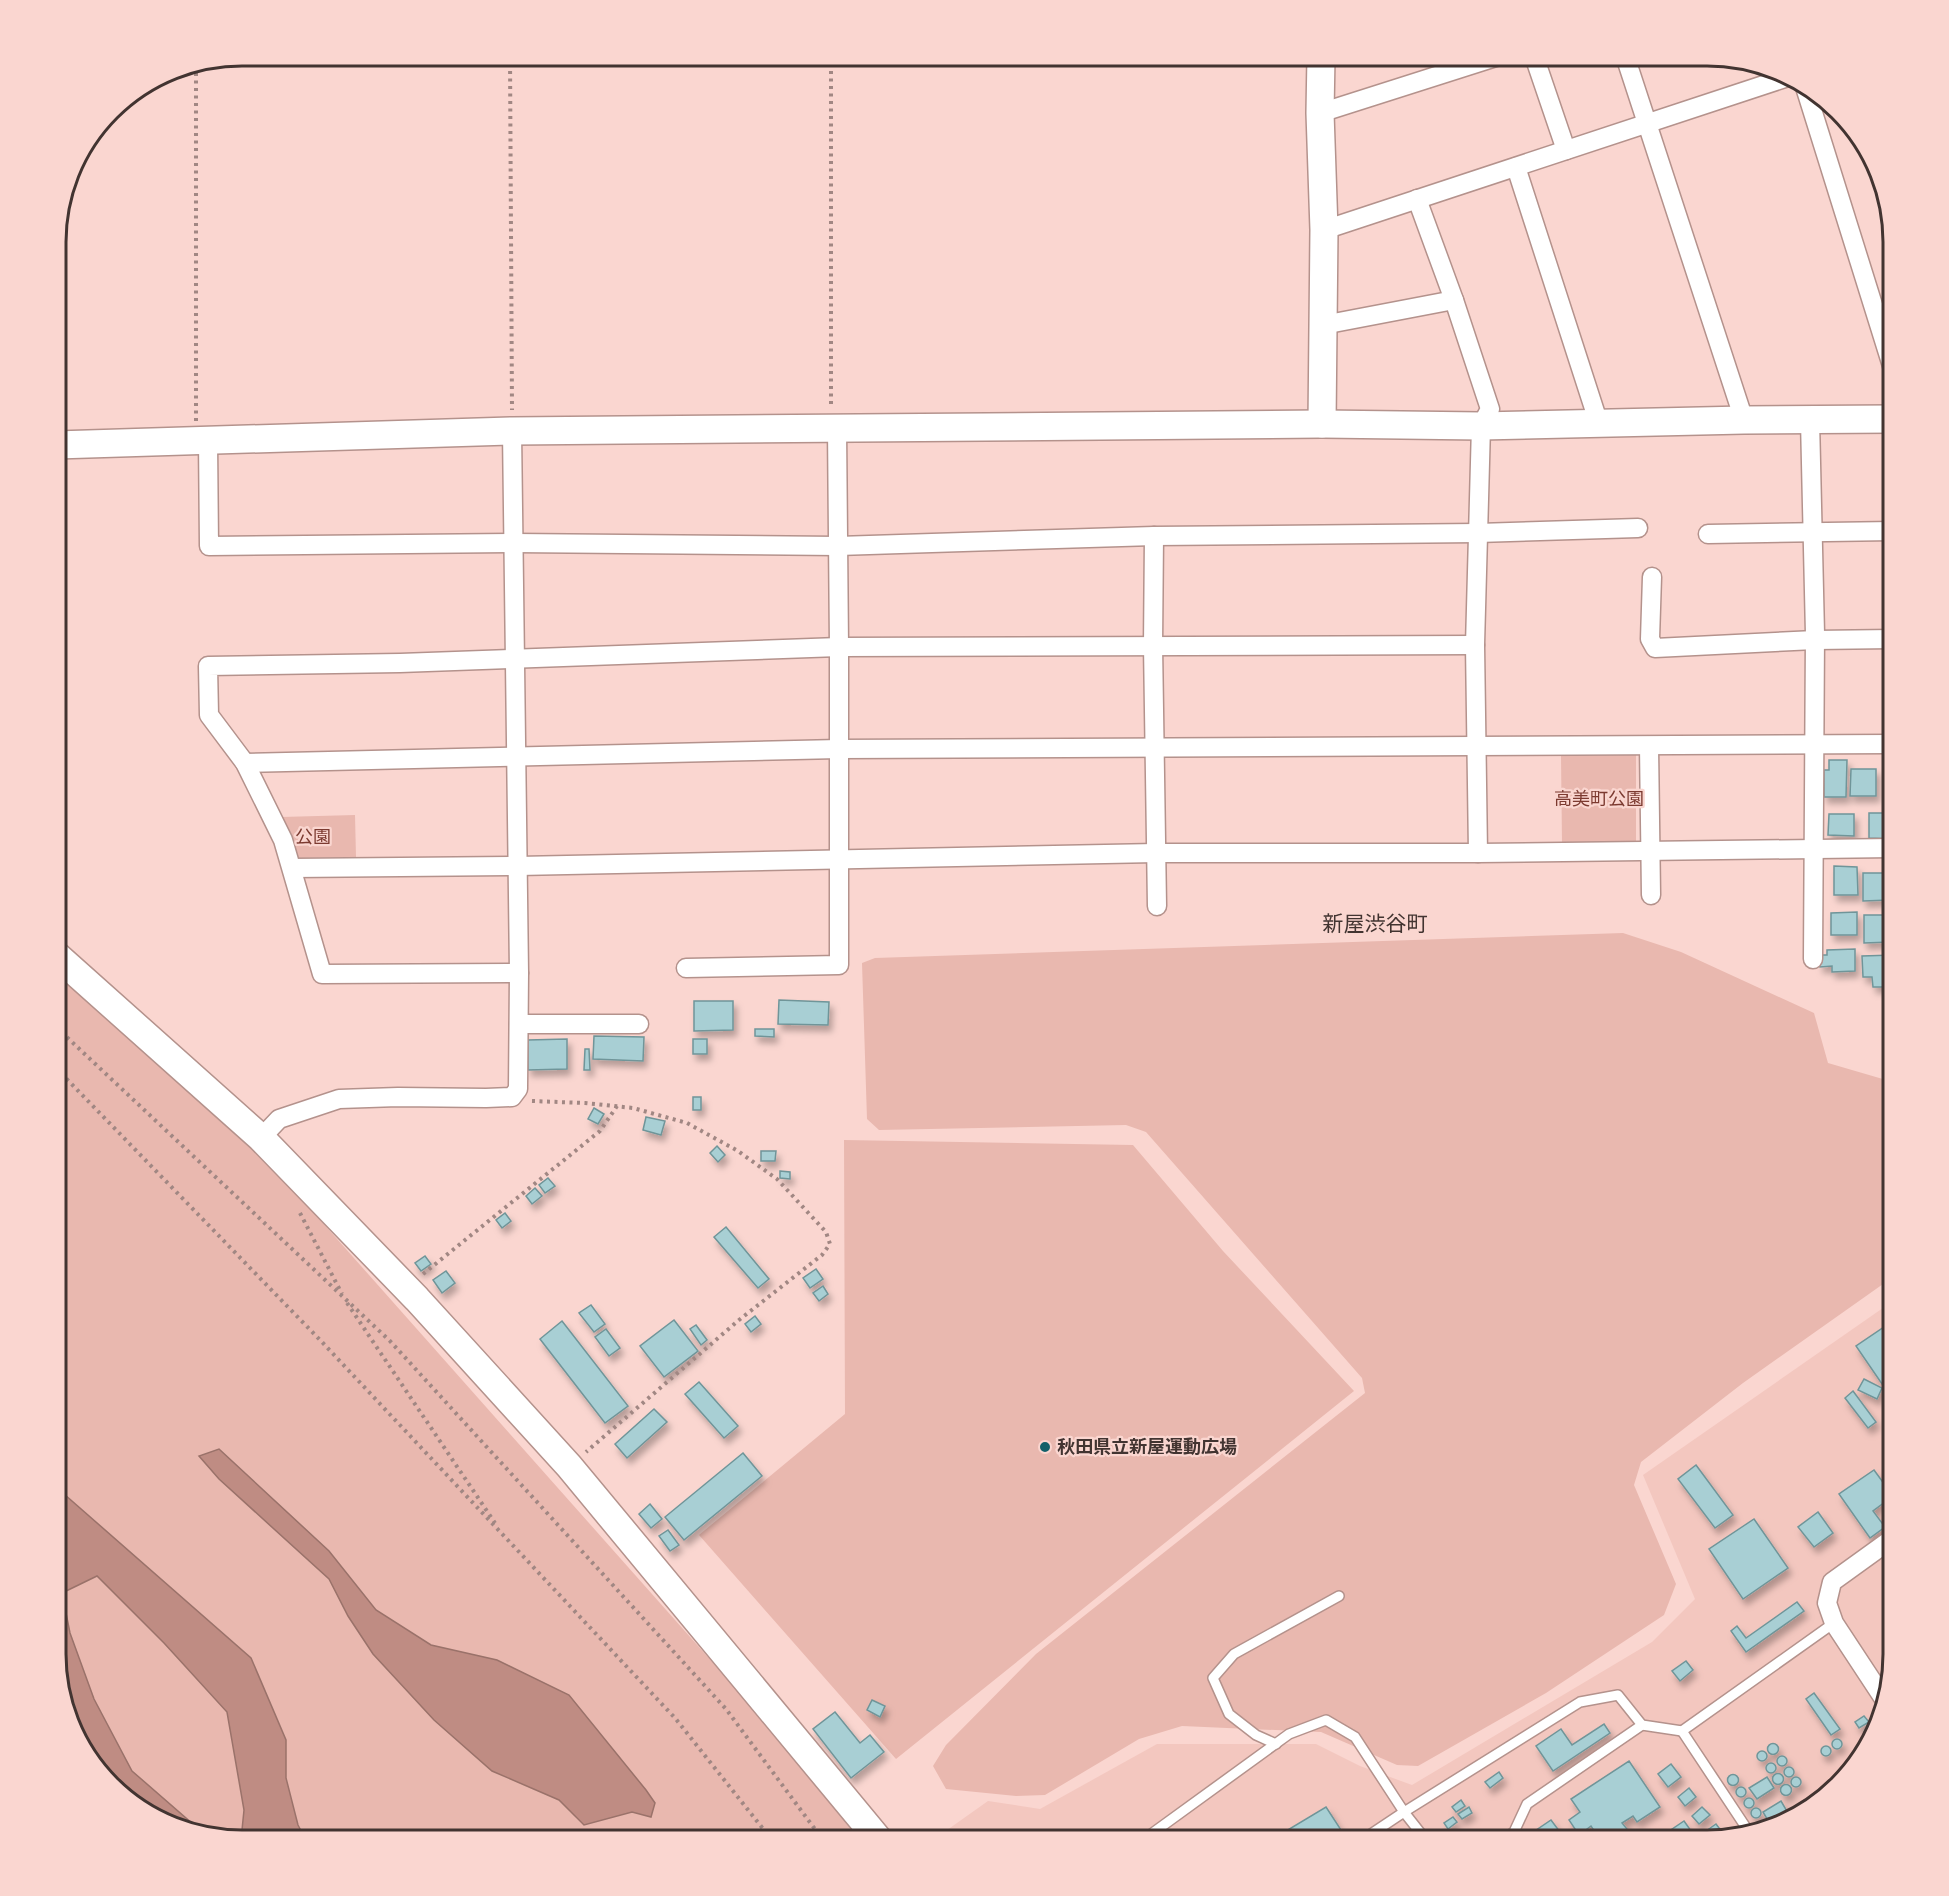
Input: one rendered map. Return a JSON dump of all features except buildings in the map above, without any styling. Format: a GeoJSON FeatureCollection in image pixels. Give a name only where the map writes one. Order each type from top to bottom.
{"type":"FeatureCollection","features":[{"type":"Feature","properties":{"kind":"street"},"geometry":{"type":"LineString","coordinates":[[1321,66],[1322,424]]}},
{"type":"Feature","properties":{"kind":"street"},"geometry":{"type":"LineString","coordinates":[[1320,113],[1467,66]]}},
{"type":"Feature","properties":{"kind":"street"},"geometry":{"type":"LineString","coordinates":[[1537,66],[1566,150]]}},
{"type":"Feature","properties":{"kind":"street"},"geometry":{"type":"LineString","coordinates":[[1628,66],[1744,420]]}},
{"type":"Feature","properties":{"kind":"street"},"geometry":{"type":"LineString","coordinates":[[1323,230],[1777,81]]}},
{"type":"Feature","properties":{"kind":"street"},"geometry":{"type":"LineString","coordinates":[[1809,98],[1883,337]]}},
{"type":"Feature","properties":{"kind":"street"},"geometry":{"type":"LineString","coordinates":[[1515,167],[1599,424]]}},
{"type":"Feature","properties":{"kind":"street"},"geometry":{"type":"LineString","coordinates":[[1417,199],[1490,409],[1481,426],[1478,533],[1475,645],[1478,854]]}},
{"type":"Feature","properties":{"kind":"street"},"geometry":{"type":"LineString","coordinates":[[1323,325],[1454,300]]}},
{"type":"Feature","properties":{"kind":"street"},"geometry":{"type":"LineString","coordinates":[[66,445],[512,431],[1322,424],[1481,426],[1883,419]]}},
{"type":"Feature","properties":{"kind":"street"},"geometry":{"type":"LineString","coordinates":[[1810,420],[1815,640],[1813,959]]}},
{"type":"Feature","properties":{"kind":"street"},"geometry":{"type":"LineString","coordinates":[[686,968],[839,965],[839,646],[834,428]]}},
{"type":"Feature","properties":{"kind":"street"},"geometry":{"type":"LineString","coordinates":[[261,1138],[279,1119],[339,1100],[398,1097],[512,1097],[519,1082],[512,431]]}},
{"type":"Feature","properties":{"kind":"street"},"geometry":{"type":"LineString","coordinates":[[202,440],[209,546],[514,543],[838,546],[1154,536],[1478,533],[1638,528]]}},
{"type":"Feature","properties":{"kind":"street"},"geometry":{"type":"LineString","coordinates":[[1708,534],[1883,531]]}},
{"type":"Feature","properties":{"kind":"street"},"geometry":{"type":"LineString","coordinates":[[1154,536],[1153,645],[1157,906]]}},
{"type":"Feature","properties":{"kind":"street"},"geometry":{"type":"LineString","coordinates":[[1652,577],[1650,639],[1655,648],[1883,639]]}},
{"type":"Feature","properties":{"kind":"street"},"geometry":{"type":"LineString","coordinates":[[519,973],[321,974],[283,840],[245,763],[209,716],[208,666],[515,660],[839,646],[1475,645]]}},
{"type":"Feature","properties":{"kind":"street"},"geometry":{"type":"LineString","coordinates":[[245,763],[839,749],[1883,744]]}},
{"type":"Feature","properties":{"kind":"street"},"geometry":{"type":"LineString","coordinates":[[1648,746],[1651,895]]}},
{"type":"Feature","properties":{"kind":"street"},"geometry":{"type":"LineString","coordinates":[[292,868],[518,866],[1156,853],[1478,854],[1883,848]]}},
{"type":"Feature","properties":{"kind":"street"},"geometry":{"type":"LineString","coordinates":[[66,964],[261,1138],[406,1288],[569,1466],[871,1830]]}},
{"type":"Feature","properties":{"kind":"street"},"geometry":{"type":"LineString","coordinates":[[519,1024],[639,1024]]}},
{"type":"Feature","properties":{"kind":"street"},"geometry":{"type":"LineString","coordinates":[[1879,1691],[1834,1623],[1827,1603],[1832,1582],[1883,1545]]}},
{"type":"Feature","properties":{"kind":"lane"},"geometry":{"type":"LineString","coordinates":[[1276,1743],[1256,1736],[1229,1714],[1213,1678],[1234,1654],[1339,1596]]}},
{"type":"Feature","properties":{"kind":"lane"},"geometry":{"type":"LineString","coordinates":[[1377,1830],[1580,1702],[1618,1695],[1642,1725],[1682,1731],[1834,1623]]}},
{"type":"Feature","properties":{"kind":"lane"},"geometry":{"type":"LineString","coordinates":[[1157,1830],[1289,1734],[1326,1720],[1355,1737],[1418,1830]]}},
{"type":"Feature","properties":{"kind":"lane"},"geometry":{"type":"LineString","coordinates":[[1515,1830],[1527,1804],[1642,1725]]}},
{"type":"Feature","properties":{"kind":"lane"},"geometry":{"type":"LineString","coordinates":[[1682,1731],[1745,1826]]}},
{"type":"Feature","properties":{"kind":"path"},"geometry":{"type":"LineString","coordinates":[[510,66],[512,431]]}},
{"type":"Feature","properties":{"kind":"path"},"geometry":{"type":"LineString","coordinates":[[831,66],[834,428]]}},
{"type":"Feature","properties":{"kind":"path"},"geometry":{"type":"LineString","coordinates":[[196,72],[202,440]]}},
{"type":"Feature","properties":{"kind":"path"},"geometry":{"type":"LineString","coordinates":[[66,1036],[398,1350],[726,1709],[816,1830]]}},
{"type":"Feature","properties":{"kind":"path"},"geometry":{"type":"LineString","coordinates":[[66,1078],[321,1341],[675,1718],[764,1830]]}},
{"type":"Feature","properties":{"kind":"path"},"geometry":{"type":"LineString","coordinates":[[515,1093],[525,1100],[538,1102],[585,1102],[633,1108],[687,1123],[738,1150],[777,1179],[826,1232],[830,1244],[822,1256],[739,1320],[569,1466]]}},
{"type":"Feature","properties":{"kind":"path"},"geometry":{"type":"LineString","coordinates":[[406,1288],[600,1131],[617,1106]]}},
{"type":"Feature","properties":{"kind":"path"},"geometry":{"type":"LineString","coordinates":[[300,1212],[343,1297],[502,1534]]}},
{"type":"Feature","properties":{"kind":"shaded area"},"geometry":{"type":"Polygon","coordinates":[[[1883,1308],[1883,1665],[1880,1688],[1870,1721],[1853,1752],[1823,1786],[1785,1812],[1741,1827],[1718,1830],[947,1830],[988,1801],[1040,1809],[1157,1744],[1316,1744],[1360,1766],[1412,1785],[1652,1642],[1695,1599],[1643,1475],[1883,1308]]]}},
{"type":"Feature","properties":{"kind":"shaded area"},"geometry":{"type":"Polygon","coordinates":[[[219,1449],[329,1551],[376,1610],[431,1645],[497,1660],[569,1695],[655,1803],[651,1817],[632,1812],[584,1825],[559,1800],[492,1771],[434,1720],[373,1654],[348,1616],[329,1579],[219,1479],[199,1456],[219,1449]]]}},
{"type":"Feature","properties":{"kind":"shaded area"},"geometry":{"type":"Polygon","coordinates":[[[66,1496],[251,1658],[286,1740],[286,1778],[301,1830],[242,1830],[244,1810],[227,1712],[164,1643],[97,1576],[66,1591],[66,1496]]]}},
{"type":"Feature","properties":{"kind":"shaded area"},"geometry":{"type":"Polygon","coordinates":[[[66,1613],[70,1633],[94,1699],[132,1771],[191,1822],[154,1806],[126,1786],[96,1752],[84,1732],[69,1688],[66,1665],[66,1613]]]}},
{"type":"Feature","properties":{"kind":"green space","name":"高美町公園"},"geometry":{"type":"Polygon","coordinates":[[[1636,755],[1636,842],[1562,843],[1561,756],[1636,755]]]}},
{"type":"Feature","properties":{"kind":"green space","name":"公園"},"geometry":{"type":"Polygon","coordinates":[[[355,815],[356,857],[296,858],[281,817],[355,815]]]}},
{"type":"Feature","properties":{"kind":"green space"},"geometry":{"type":"Polygon","coordinates":[[[1623,933],[1681,952],[1814,1013],[1828,1063],[1883,1079],[1883,1284],[1743,1383],[1641,1462],[1634,1485],[1676,1584],[1664,1615],[1546,1693],[1418,1766],[1397,1765],[1321,1732],[1182,1726],[1139,1739],[1045,1795],[1016,1796],[946,1789],[933,1766],[946,1745],[1036,1654],[1365,1393],[1362,1378],[1146,1132],[1126,1125],[879,1130],[867,1119],[862,963],[875,958],[1623,933]]]}},
{"type":"Feature","properties":{"kind":"green space"},"geometry":{"type":"Polygon","coordinates":[[[66,981],[267,1160],[785,1744],[851,1830],[301,1830],[286,1778],[286,1739],[251,1658],[66,1496],[66,981]]]}},
{"type":"Feature","properties":{"kind":"green space","name":"秋田県立新屋運動広場"},"geometry":{"type":"Polygon","coordinates":[[[844,1140],[1133,1145],[1223,1251],[1354,1391],[896,1759],[699,1535],[845,1414],[844,1140]]]}},
{"type":"Feature","properties":{"kind":"green space"},"geometry":{"type":"Polygon","coordinates":[[[97,1576],[164,1643],[227,1712],[244,1810],[242,1830],[208,1827],[191,1822],[132,1771],[94,1699],[70,1633],[66,1613],[66,1591],[97,1576]]]}},
{"type":"Feature","properties":{"kind":"place","name":"秋田県立新屋運動広場"},"geometry":{"type":"Point","coordinates":[1045,1447]}},
{"type":"Feature","properties":{"kind":"district","name":"新屋渋谷町"},"geometry":{"type":"Point","coordinates":[1375,924]}}]}
